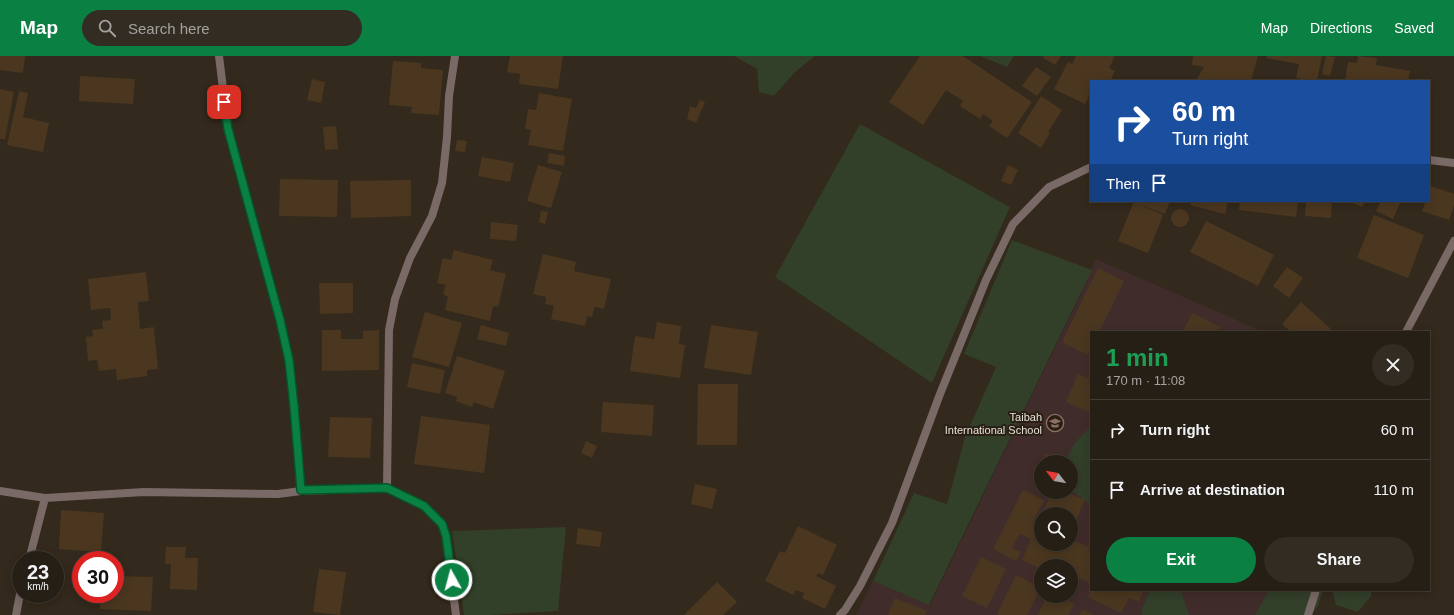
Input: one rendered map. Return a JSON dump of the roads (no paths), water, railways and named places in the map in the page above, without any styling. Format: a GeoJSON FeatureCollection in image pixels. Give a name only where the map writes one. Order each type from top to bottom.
{"type":"FeatureCollection","features":[{"type":"Feature","properties":{"kind":"street"},"geometry":{"type":"LineString","coordinates":[[219,56],[228,129],[280,320],[289,360],[301,490]]}},
{"type":"Feature","properties":{"kind":"street"},"geometry":{"type":"LineString","coordinates":[[387,488],[388,330],[397,292],[410,258],[432,216],[442,183],[447,137],[449,96],[455,56]]}},
{"type":"Feature","properties":{"kind":"street"},"geometry":{"type":"LineString","coordinates":[[1430,160],[1454,163]]}},
{"type":"Feature","properties":{"kind":"street"},"geometry":{"type":"LineString","coordinates":[[840,615],[845,610],[860,586],[892,523],[940,394],[983,287],[1013,224],[1049,187],[1090,168]]}},
{"type":"Feature","properties":{"kind":"street"},"geometry":{"type":"LineString","coordinates":[[1407,331],[1454,241]]}},
{"type":"Feature","properties":{"kind":"street"},"geometry":{"type":"LineString","coordinates":[[0,491],[45,498],[144,492],[278,494],[301,490],[387,488],[424,506],[442,524],[446,536],[456,615]]}},
{"type":"Feature","properties":{"kind":"street"},"geometry":{"type":"LineString","coordinates":[[31,551],[45,498]]}},
{"type":"Feature","properties":{"kind":"street"},"geometry":{"type":"LineString","coordinates":[[1308,615],[1316,591]]}},
{"type":"Feature","properties":{"kind":"street"},"geometry":{"type":"LineString","coordinates":[[16,615],[18,603]]}},
{"type":"Feature","properties":{"kind":"place","name":"Taibah International School"},"geometry":{"type":"Point","coordinates":[1055,423]}}]}
